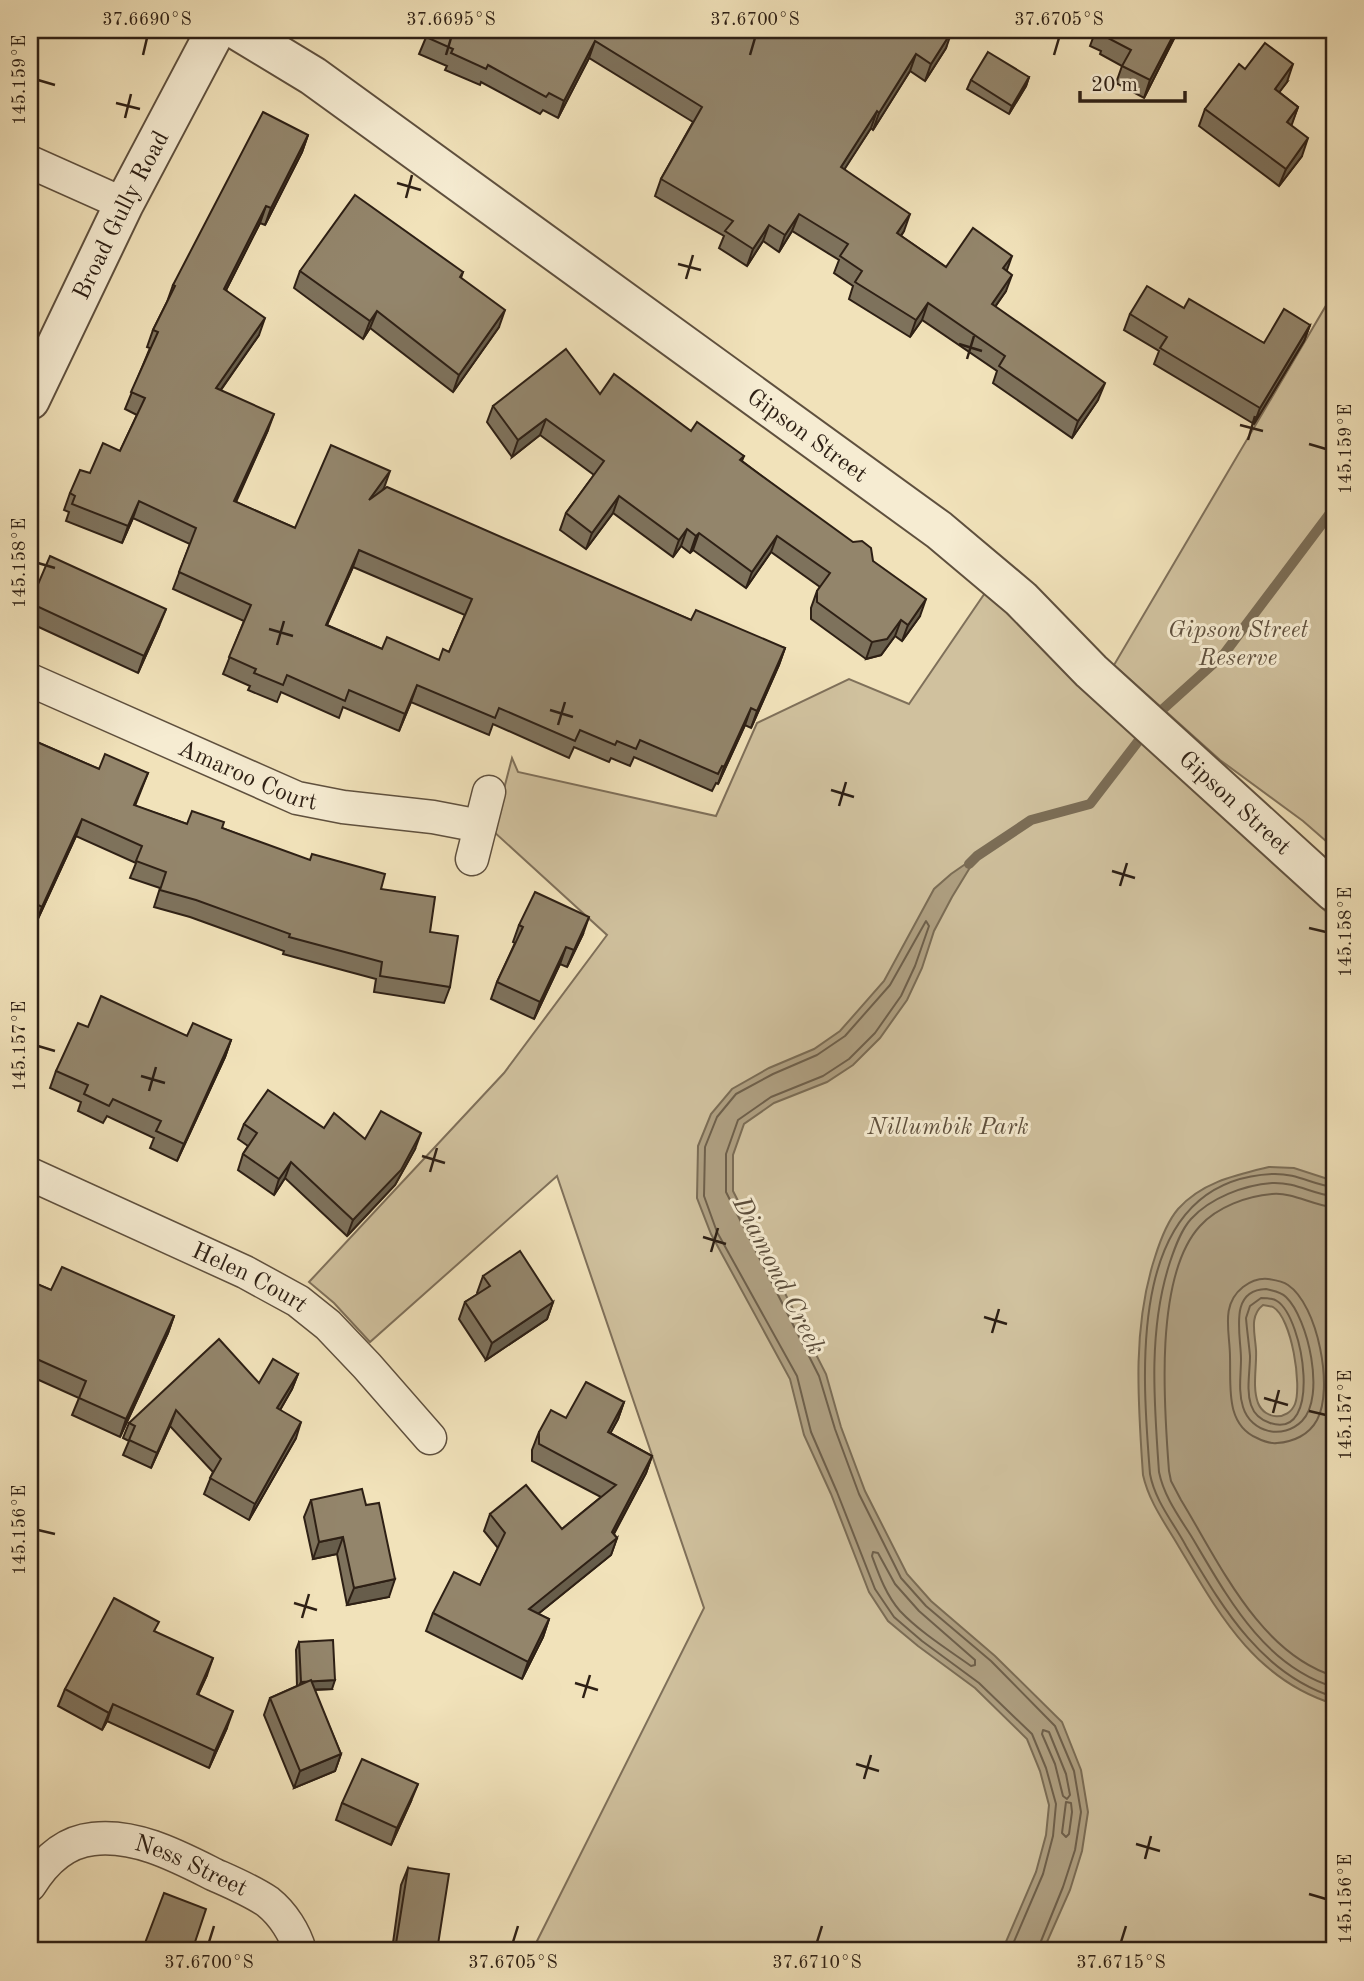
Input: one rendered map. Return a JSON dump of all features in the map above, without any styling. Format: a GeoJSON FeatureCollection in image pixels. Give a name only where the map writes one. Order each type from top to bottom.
{"type":"FeatureCollection","features":[{"type":"Feature","properties":{"kind":"street","name":"Broad Gully Road"},"geometry":{"type":"LineString","coordinates":[[30,400],[124,204],[216,30]]}},
{"type":"Feature","properties":{"kind":"street","name":"Gipson Street"},"geometry":{"type":"LineString","coordinates":[[237,30],[313,76],[917,513],[1021,598],[1090,671],[1334,892]]}},
{"type":"Feature","properties":{"kind":"street"},"geometry":{"type":"LineString","coordinates":[[30,162],[124,204]]}},
{"type":"Feature","properties":{"kind":"street","name":"Amaroo Court"},"geometry":{"type":"LineString","coordinates":[[30,680],[297,798],[480,826]]}},
{"type":"Feature","properties":{"kind":"street"},"geometry":{"type":"LineString","coordinates":[[472,859],[489,792]]}},
{"type":"Feature","properties":{"kind":"street","name":"Helen Court"},"geometry":{"type":"LineString","coordinates":[[30,1174],[245,1272],[289,1295],[328,1325],[430,1438]]}},
{"type":"Feature","properties":{"kind":"street","name":"Ness Street"},"geometry":{"type":"LineString","coordinates":[[30,1885],[39,1870],[55,1854],[71,1845],[90,1839],[113,1838],[149,1845],[234,1884],[270,1904],[285,1920],[300,1951]]}},
{"type":"Feature","properties":{"kind":"green space","name":"Gipson Street Reserve"},"geometry":{"type":"Polygon","coordinates":[[[1334,292],[1334,848],[1303,821],[1220,760],[1114,665],[1334,292]]]}},
{"type":"Feature","properties":{"kind":"green space","name":"Nillumbik Park"},"geometry":{"type":"Polygon","coordinates":[[[987,590],[1334,919],[1334,1951],[532,1951],[704,1608],[557,1176],[370,1342],[334,1303],[309,1282],[504,1073],[607,935],[493,831],[512,758],[518,772],[716,816],[757,723],[849,679],[909,704],[987,590]]]}},
{"type":"Feature","properties":{"kind":"water"},"geometry":{"type":"Polygon","coordinates":[[[977,856],[934,931],[922,968],[907,1000],[880,1038],[853,1065],[827,1082],[774,1103],[744,1124],[733,1155],[733,1191],[826,1374],[841,1427],[865,1491],[907,1574],[931,1601],[995,1656],[1062,1722],[1081,1770],[1088,1812],[1082,1851],[1070,1890],[1043,1951],[1002,1951],[1036,1872],[1046,1835],[1049,1805],[1040,1771],[1027,1739],[975,1688],[888,1621],[869,1592],[831,1494],[804,1435],[790,1379],[711,1234],[697,1198],[698,1146],[711,1114],[732,1089],[769,1068],[814,1049],[840,1031],[884,981],[934,889],[977,856]]]}},
{"type":"Feature","properties":{"kind":"water"},"geometry":{"type":"Polygon","coordinates":[[[1269,1167],[1294,1168],[1334,1181],[1334,1704],[1306,1693],[1282,1679],[1242,1642],[1209,1596],[1163,1521],[1143,1475],[1138,1365],[1140,1337],[1148,1283],[1164,1232],[1178,1209],[1198,1192],[1220,1181],[1269,1167]],[[1263,1305],[1256,1314],[1254,1325],[1256,1397],[1261,1409],[1266,1413],[1282,1416],[1292,1410],[1297,1395],[1294,1353],[1280,1314],[1273,1307],[1263,1305]]]}},
{"type":"Feature","properties":{"kind":"building"},"geometry":{"type":"Polygon","coordinates":[[[429,30],[952,31],[931,64],[916,54],[841,167],[910,214],[897,233],[946,267],[973,228],[1012,256],[1003,268],[1012,275],[992,304],[1105,383],[1078,421],[999,366],[1005,356],[928,303],[916,320],[855,282],[862,271],[840,256],[848,244],[799,214],[785,235],[769,225],[753,249],[725,231],[733,221],[661,179],[702,107],[595,41],[564,101],[549,93],[546,97],[488,65],[486,69],[451,53],[453,49],[426,37],[429,30]]]}},
{"type":"Feature","properties":{"kind":"building"},"geometry":{"type":"Polygon","coordinates":[[[1099,30],[1176,30],[1150,80],[1122,66],[1131,50],[1106,37],[1107,34],[1099,30]]]}},
{"type":"Feature","properties":{"kind":"building"},"geometry":{"type":"Polygon","coordinates":[[[1265,43],[1293,64],[1275,89],[1298,107],[1287,122],[1308,138],[1286,169],[1205,109],[1239,64],[1245,69],[1265,43]]]}},
{"type":"Feature","properties":{"kind":"building"},"geometry":{"type":"Polygon","coordinates":[[[988,52],[1029,77],[1012,106],[971,80],[988,52]]]}},
{"type":"Feature","properties":{"kind":"building"},"geometry":{"type":"Polygon","coordinates":[[[263,112],[308,135],[271,208],[266,206],[224,289],[265,318],[216,388],[274,414],[234,501],[295,528],[331,445],[390,471],[369,500],[387,487],[691,620],[696,610],[785,648],[757,711],[751,708],[724,767],[722,766],[718,774],[640,740],[636,749],[617,741],[615,745],[580,730],[575,741],[499,708],[495,718],[417,685],[405,714],[349,690],[345,701],[287,675],[283,685],[254,673],[256,669],[229,657],[251,605],[179,572],[196,528],[139,501],[128,526],[72,504],[75,496],[70,493],[80,470],[90,473],[103,443],[120,451],[145,398],[131,392],[158,332],[153,330],[175,286],[173,285],[263,112]],[[359,550],[326,625],[382,649],[387,637],[439,660],[443,649],[449,652],[472,599],[359,550]]]}},
{"type":"Feature","properties":{"kind":"building"},"geometry":{"type":"Polygon","coordinates":[[[355,195],[463,272],[460,277],[505,310],[459,375],[377,311],[370,321],[300,271],[355,195]]]}},
{"type":"Feature","properties":{"kind":"building"},"geometry":{"type":"Polygon","coordinates":[[[1147,286],[1184,308],[1189,299],[1264,343],[1284,309],[1310,325],[1260,408],[1160,348],[1167,337],[1130,314],[1147,286]]]}},
{"type":"Feature","properties":{"kind":"building"},"geometry":{"type":"Polygon","coordinates":[[[566,349],[600,394],[614,374],[691,431],[697,422],[744,456],[740,460],[853,542],[862,541],[871,548],[873,561],[926,599],[908,625],[901,620],[887,639],[872,642],[817,602],[817,591],[830,573],[777,536],[752,572],[699,533],[696,536],[687,529],[679,540],[619,496],[592,533],[566,513],[604,461],[546,419],[518,440],[493,406],[566,349]]]}},
{"type":"Feature","properties":{"kind":"building"},"geometry":{"type":"Polygon","coordinates":[[[50,556],[166,609],[144,656],[30,603],[50,556]]]}},
{"type":"Feature","properties":{"kind":"building"},"geometry":{"type":"Polygon","coordinates":[[[30,739],[99,769],[105,754],[148,773],[134,805],[187,824],[192,811],[224,822],[222,828],[310,860],[312,854],[385,874],[381,889],[435,897],[430,932],[458,936],[450,987],[380,976],[382,962],[289,937],[290,934],[160,890],[166,872],[136,861],[142,846],[82,819],[42,907],[30,901],[30,739]]]}},
{"type":"Feature","properties":{"kind":"building"},"geometry":{"type":"Polygon","coordinates":[[[535,892],[589,917],[574,950],[566,947],[540,1002],[497,982],[523,927],[519,925],[535,892]]]}},
{"type":"Feature","properties":{"kind":"building"},"geometry":{"type":"Polygon","coordinates":[[[101,996],[187,1036],[193,1023],[231,1040],[184,1144],[156,1131],[161,1121],[113,1099],[109,1106],[84,1094],[88,1085],[56,1071],[78,1023],[88,1027],[101,996]]]}},
{"type":"Feature","properties":{"kind":"building"},"geometry":{"type":"Polygon","coordinates":[[[268,1090],[324,1128],[334,1113],[365,1139],[381,1111],[421,1133],[401,1170],[353,1220],[291,1162],[279,1179],[243,1154],[257,1133],[244,1124],[268,1090]]]}},
{"type":"Feature","properties":{"kind":"building"},"geometry":{"type":"Polygon","coordinates":[[[520,1251],[553,1302],[492,1343],[465,1302],[490,1286],[483,1276],[520,1251]]]}},
{"type":"Feature","properties":{"kind":"building"},"geometry":{"type":"Polygon","coordinates":[[[62,1267],[174,1316],[126,1419],[79,1398],[86,1381],[30,1356],[30,1336],[34,1327],[30,1325],[30,1281],[51,1290],[62,1267]]]}},
{"type":"Feature","properties":{"kind":"building"},"geometry":{"type":"Polygon","coordinates":[[[219,1339],[259,1383],[273,1359],[298,1374],[277,1408],[301,1422],[255,1504],[210,1478],[221,1459],[176,1410],[157,1453],[129,1440],[135,1426],[129,1423],[219,1339]]]}},
{"type":"Feature","properties":{"kind":"building"},"geometry":{"type":"Polygon","coordinates":[[[586,1382],[624,1402],[608,1432],[652,1456],[612,1532],[617,1538],[529,1609],[549,1619],[528,1662],[433,1613],[454,1572],[480,1585],[505,1533],[490,1514],[526,1485],[562,1529],[616,1485],[539,1444],[539,1432],[551,1410],[566,1418],[586,1382]]]}},
{"type":"Feature","properties":{"kind":"building"},"geometry":{"type":"Polygon","coordinates":[[[362,1489],[366,1505],[379,1503],[395,1579],[354,1588],[343,1537],[319,1542],[311,1500],[362,1489]]]}},
{"type":"Feature","properties":{"kind":"building"},"geometry":{"type":"Polygon","coordinates":[[[114,1598],[159,1622],[154,1631],[213,1658],[197,1694],[233,1711],[215,1751],[113,1704],[109,1713],[65,1689],[114,1598]]]}},
{"type":"Feature","properties":{"kind":"building"},"geometry":{"type":"Polygon","coordinates":[[[333,1640],[335,1680],[301,1682],[299,1642],[333,1640]]]}},
{"type":"Feature","properties":{"kind":"building"},"geometry":{"type":"Polygon","coordinates":[[[311,1680],[341,1754],[300,1771],[270,1698],[311,1680]]]}},
{"type":"Feature","properties":{"kind":"building"},"geometry":{"type":"Polygon","coordinates":[[[362,1759],[418,1784],[397,1828],[342,1803],[362,1759]]]}},
{"type":"Feature","properties":{"kind":"building"},"geometry":{"type":"Polygon","coordinates":[[[408,1868],[449,1874],[437,1951],[383,1951],[395,1950],[408,1868]]]}},
{"type":"Feature","properties":{"kind":"building"},"geometry":{"type":"Polygon","coordinates":[[[164,1893],[206,1909],[192,1951],[142,1951],[164,1893]]]}},
{"type":"Feature","properties":{"kind":"waterway","name":"Diamond Creek"},"geometry":{"type":"LineString","coordinates":[[969,864],[1031,820],[1090,804],[1163,709],[1224,654],[1334,508]]}}]}
